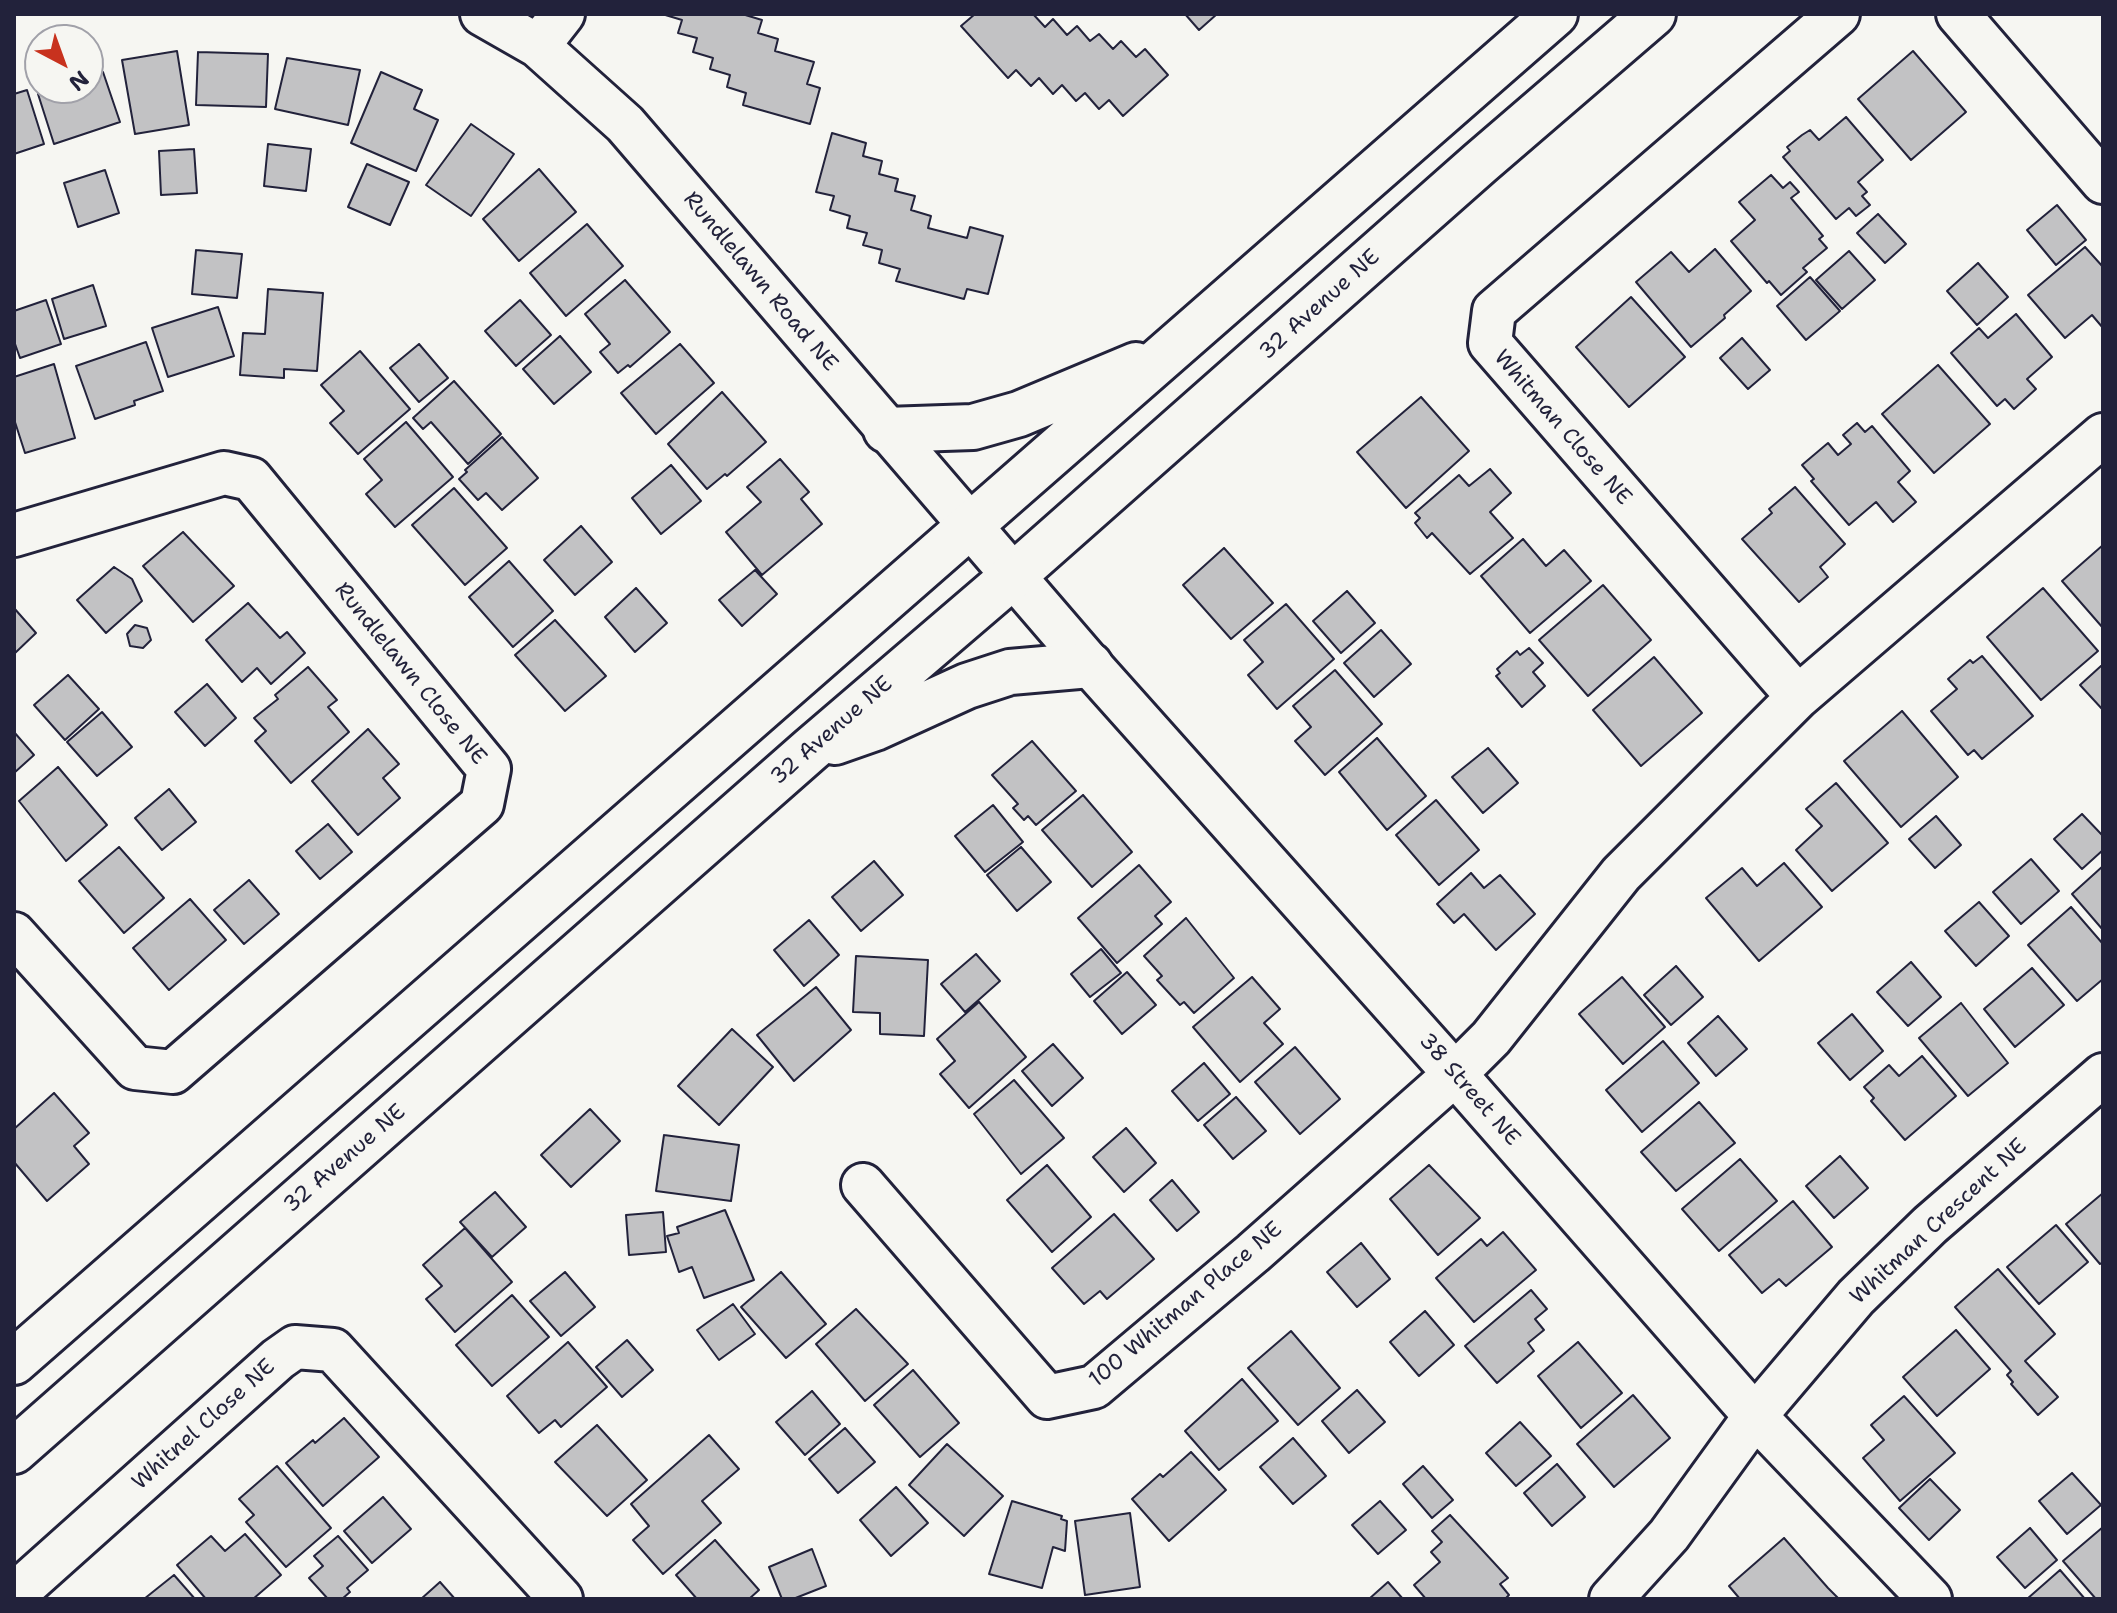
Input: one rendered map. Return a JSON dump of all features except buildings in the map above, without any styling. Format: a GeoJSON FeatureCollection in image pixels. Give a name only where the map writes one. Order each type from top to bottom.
{"type":"FeatureCollection","features":[{"type":"Feature","properties":{"kind":"main road"},"geometry":{"type":"LineString","coordinates":[[14,1362],[1555,14]]}},
{"type":"Feature","properties":{"kind":"main road","name":"32 Avenue NE"},"geometry":{"type":"LineString","coordinates":[[14,1451],[1653,14]]}},
{"type":"Feature","properties":{"kind":"main road"},"geometry":{"type":"LineString","coordinates":[[886,430],[973,427],[1019,414],[1172,350]]}},
{"type":"Feature","properties":{"kind":"main road"},"geometry":{"type":"LineString","coordinates":[[810,750],[875,728],[967,686],[1010,672],[1090,665]]}},
{"type":"Feature","properties":{"kind":"street","name":"Rundlelawn Road NE"},"geometry":{"type":"LineString","coordinates":[[482,14],[538,46],[625,124],[1013,576]]}},
{"type":"Feature","properties":{"kind":"street"},"geometry":{"type":"LineString","coordinates":[[538,46],[563,14]]}},
{"type":"Feature","properties":{"kind":"street","name":"Whitman Close NE"},"geometry":{"type":"LineString","coordinates":[[1798,697],[1490,343],[1494,311],[1838,14]]}},
{"type":"Feature","properties":{"kind":"street"},"geometry":{"type":"LineString","coordinates":[[1958,14],[2103,182]]}},
{"type":"Feature","properties":{"kind":"street"},"geometry":{"type":"LineString","coordinates":[[1455,1074],[1491,1038],[1621,874],[1798,697],[2103,435]]}},
{"type":"Feature","properties":{"kind":"street","name":"Rundlelawn Close NE"},"geometry":{"type":"LineString","coordinates":[[14,535],[224,473],[251,479],[489,769],[482,804],[173,1072],[135,1068],[14,934]]}},
{"type":"Feature","properties":{"kind":"street","name":"38 Street NE"},"geometry":{"type":"LineString","coordinates":[[1013,576],[1755,1416],[1930,1599]]}},
{"type":"Feature","properties":{"kind":"street","name":"100 Whitman Place NE"},"geometry":{"type":"LineString","coordinates":[[863,1185],[1047,1397],[1094,1387],[1253,1253],[1455,1074]]}},
{"type":"Feature","properties":{"kind":"street","name":"Whitman Crescent NE"},"geometry":{"type":"LineString","coordinates":[[1611,1599],[1669,1535],[1755,1416],[1856,1297],[1930,1225],[2103,1075]]}},
{"type":"Feature","properties":{"kind":"street","name":"Whitnel Close NE"},"geometry":{"type":"LineString","coordinates":[[14,1595],[295,1347],[333,1350],[561,1599]]}}]}
